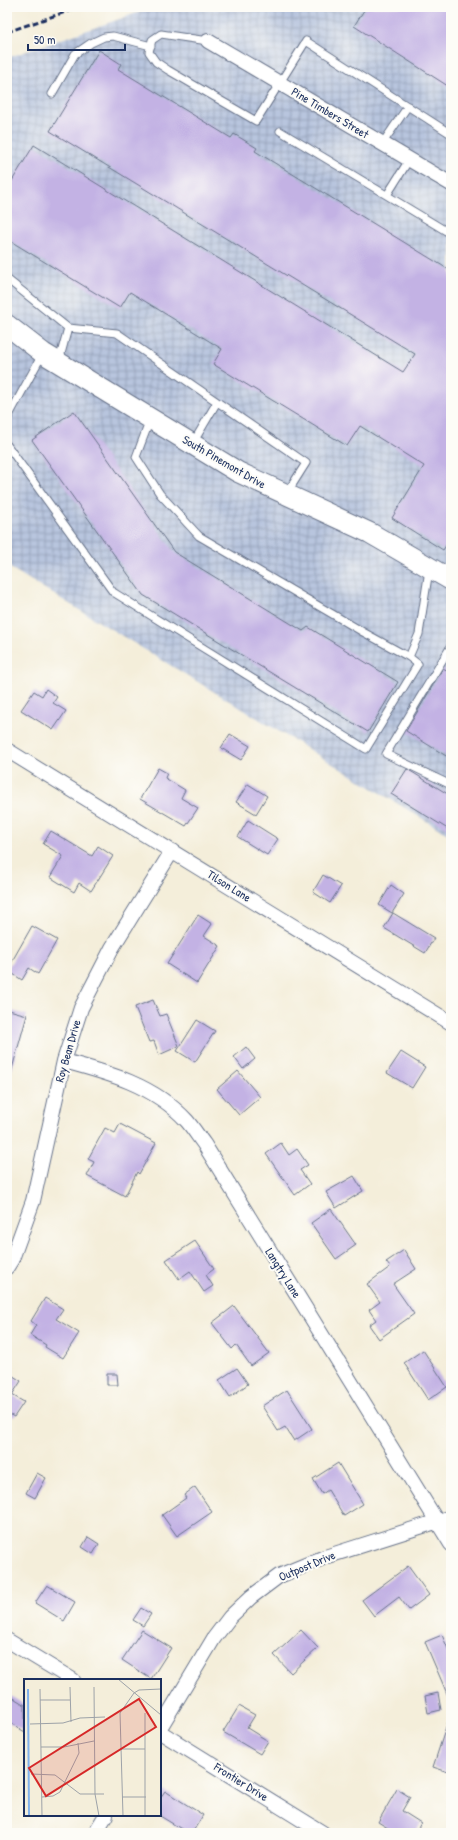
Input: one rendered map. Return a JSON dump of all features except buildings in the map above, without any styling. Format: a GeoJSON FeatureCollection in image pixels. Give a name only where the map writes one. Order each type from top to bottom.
{"type":"FeatureCollection","features":[{"type":"Feature","properties":{"kind":"street","name":"Pine Timbers Street"},"geometry":{"type":"LineString","coordinates":[[208,41],[451,184]]}},
{"type":"Feature","properties":{"kind":"street","name":"South Pinemont Drive"},"geometry":{"type":"LineString","coordinates":[[7,325],[14,332],[51,358],[238,472],[370,533],[451,580]]}},
{"type":"Feature","properties":{"kind":"street","name":"Tilson Lane"},"geometry":{"type":"LineString","coordinates":[[7,750],[451,1023]]}},
{"type":"Feature","properties":{"kind":"street","name":"Roy Bean Drive"},"geometry":{"type":"LineString","coordinates":[[7,1267],[12,1259],[33,1201],[64,1061],[81,1008],[96,978],[172,851]]}},
{"type":"Feature","properties":{"kind":"street","name":"Langtry Lane"},"geometry":{"type":"LineString","coordinates":[[64,1061],[113,1074],[133,1083],[154,1094],[187,1121],[204,1144],[451,1544]]}},
{"type":"Feature","properties":{"kind":"street","name":"Outpost Drive"},"geometry":{"type":"LineString","coordinates":[[161,1726],[214,1638],[230,1617],[251,1597],[279,1576],[325,1557],[451,1517]]}},
{"type":"Feature","properties":{"kind":"street"},"geometry":{"type":"LineString","coordinates":[[7,1640],[71,1679]]}},
{"type":"Feature","properties":{"kind":"street","name":"Frontier Drive"},"geometry":{"type":"LineString","coordinates":[[161,1733],[323,1833]]}},
{"type":"Feature","properties":{"kind":"street"},"geometry":{"type":"LineString","coordinates":[[95,1833],[105,1816]]}},
{"type":"Feature","properties":{"kind":"lane"},"geometry":{"type":"LineString","coordinates":[[208,41],[161,34],[152,40],[149,52],[156,62],[168,70],[256,121],[281,84],[306,40],[451,134]]}},
{"type":"Feature","properties":{"kind":"lane"},"geometry":{"type":"LineString","coordinates":[[52,94],[75,54],[91,43],[104,37],[113,36],[151,46]]}},
{"type":"Feature","properties":{"kind":"lane"},"geometry":{"type":"LineString","coordinates":[[382,144],[408,106]]}},
{"type":"Feature","properties":{"kind":"lane"},"geometry":{"type":"LineString","coordinates":[[280,131],[448,232],[451,222]]}},
{"type":"Feature","properties":{"kind":"lane"},"geometry":{"type":"LineString","coordinates":[[387,195],[409,160]]}},
{"type":"Feature","properties":{"kind":"lane"},"geometry":{"type":"LineString","coordinates":[[7,279],[68,328],[117,332],[306,463],[286,495]]}},
{"type":"Feature","properties":{"kind":"lane"},"geometry":{"type":"LineString","coordinates":[[7,419],[51,358],[68,328]]}},
{"type":"Feature","properties":{"kind":"lane"},"geometry":{"type":"LineString","coordinates":[[192,444],[217,402]]}},
{"type":"Feature","properties":{"kind":"lane"},"geometry":{"type":"LineString","coordinates":[[7,445],[113,592],[366,749],[418,664],[409,657],[363,632],[199,536],[160,494],[136,457],[150,419]]}},
{"type":"Feature","properties":{"kind":"lane"},"geometry":{"type":"LineString","coordinates":[[409,657],[419,634],[430,567]]}},
{"type":"Feature","properties":{"kind":"lane"},"geometry":{"type":"LineString","coordinates":[[451,646],[386,754],[451,785]]}},
{"type":"Feature","properties":{"kind":"shaded area"},"geometry":{"type":"Polygon","coordinates":[[[154,7],[451,7],[451,836],[7,566],[7,58],[154,7]]]}},
{"type":"Feature","properties":{"kind":"railway"},"geometry":{"type":"LineString","coordinates":[[7,32],[80,7]]}}]}
